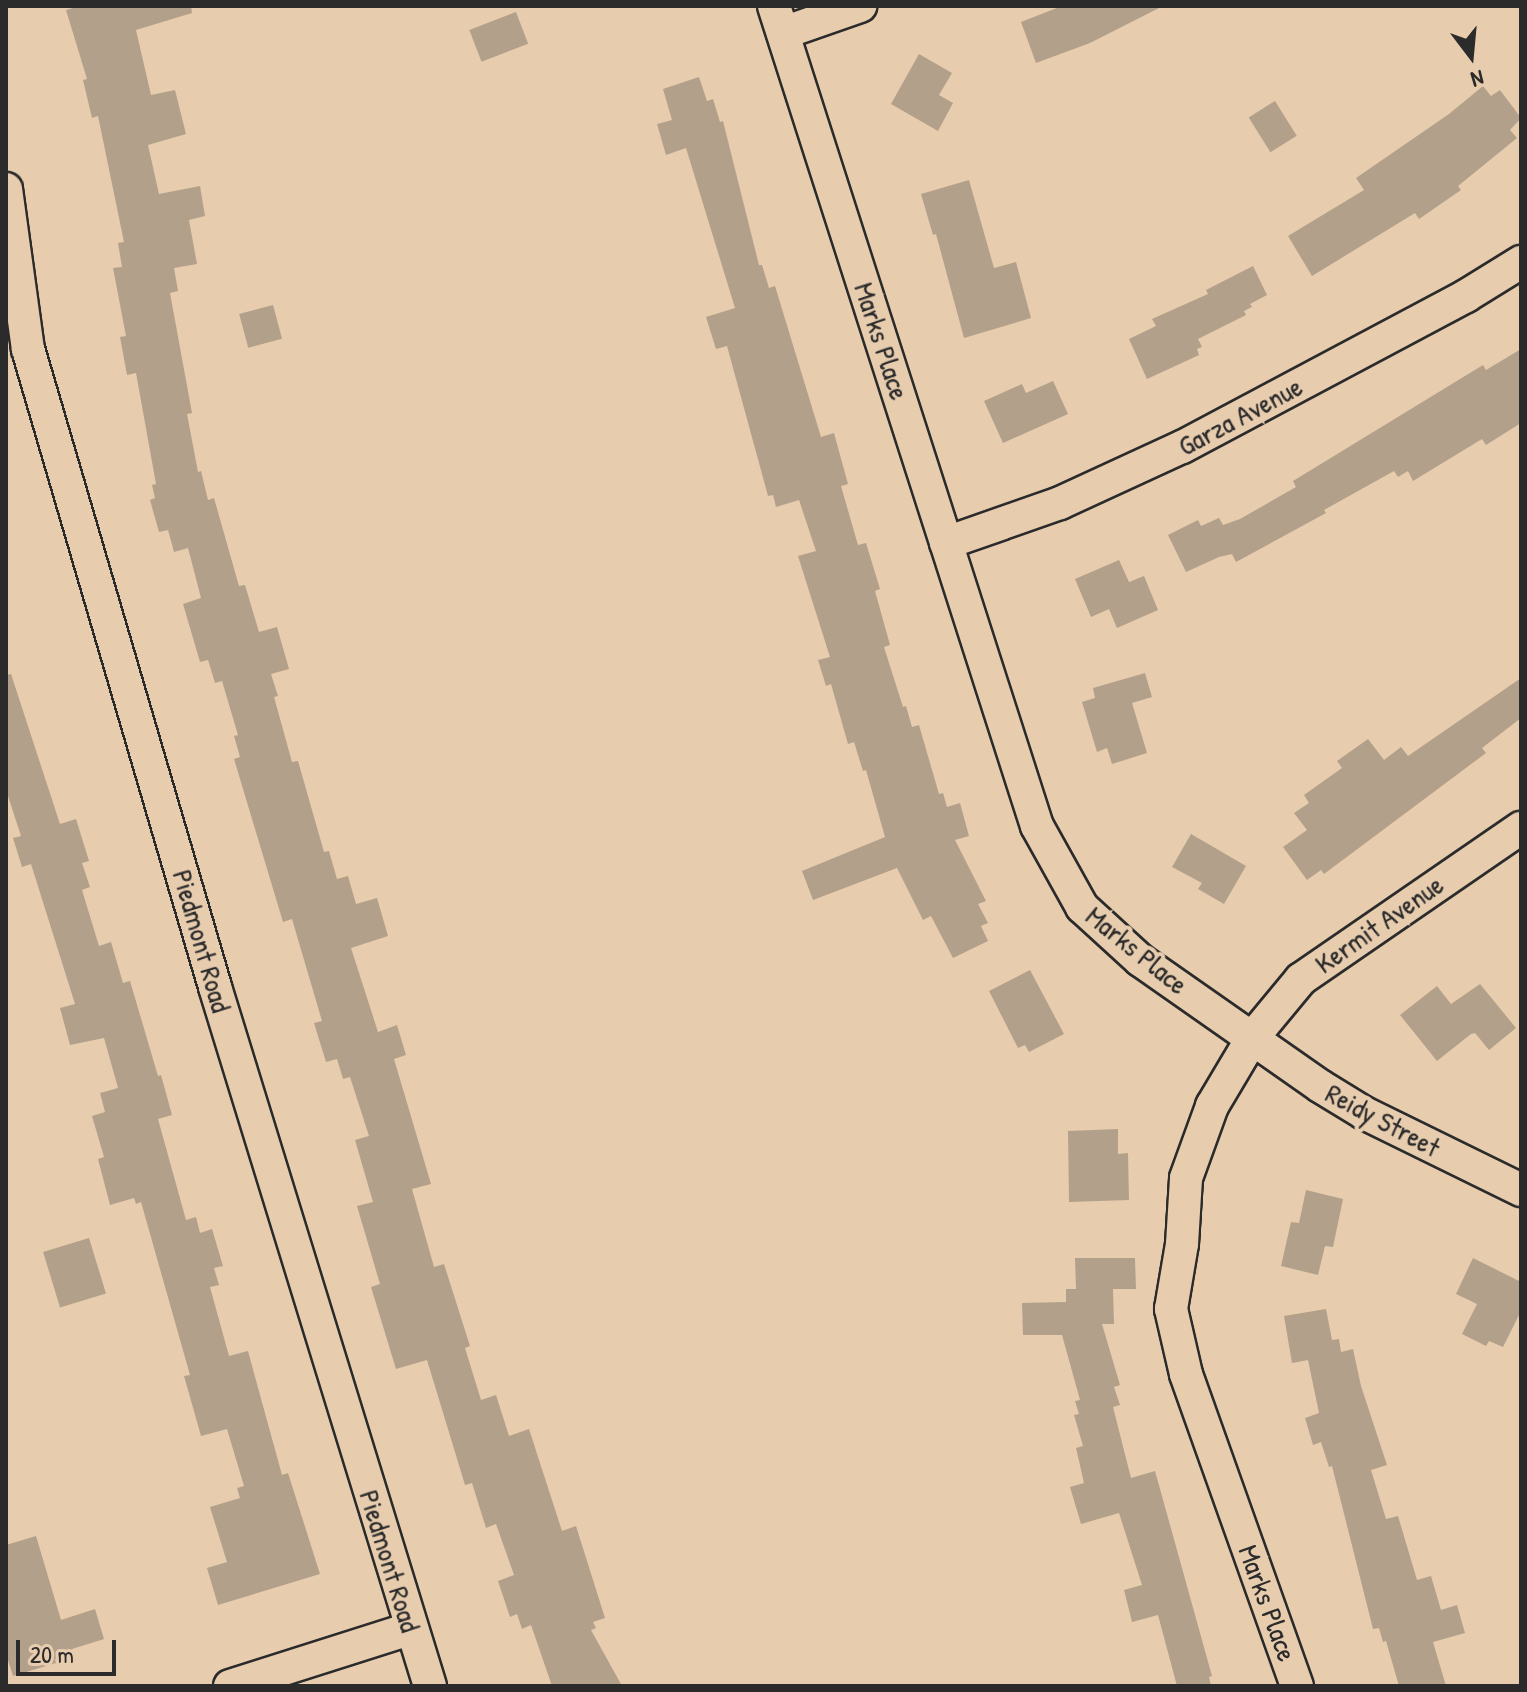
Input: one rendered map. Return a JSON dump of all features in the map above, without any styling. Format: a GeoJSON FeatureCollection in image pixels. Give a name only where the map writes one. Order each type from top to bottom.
{"type":"FeatureCollection","features":[{"type":"Feature","properties":{"kind":"street"},"geometry":{"type":"LineString","coordinates":[[778,19],[860,6]]}},
{"type":"Feature","properties":{"kind":"street","name":"Marks Place"},"geometry":{"type":"LineString","coordinates":[[778,19],[1037,826],[1082,907],[1140,960],[1253,1037],[1212,1106],[1186,1178],[1182,1244],[1171,1309],[1186,1374],[1297,1686]]}},
{"type":"Feature","properties":{"kind":"street","name":"Piedmont Road"},"geometry":{"type":"LineString","coordinates":[[6,189],[28,349],[215,987],[430,1686]]}},
{"type":"Feature","properties":{"kind":"street","name":"Garza Avenue"},"geometry":{"type":"LineString","coordinates":[[946,543],[1060,503],[1182,447],[1466,296],[1521,262]]}},
{"type":"Feature","properties":{"kind":"street","name":"Kermit Avenue"},"geometry":{"type":"LineString","coordinates":[[1253,1037],[1301,979],[1521,828]]}},
{"type":"Feature","properties":{"kind":"street","name":"Reidy Street"},"geometry":{"type":"LineString","coordinates":[[1253,1037],[1364,1113],[1521,1190]]}},
{"type":"Feature","properties":{"kind":"street"},"geometry":{"type":"LineString","coordinates":[[230,1686],[410,1629]]}},
{"type":"Feature","properties":{"kind":"building"},"geometry":{"type":"Polygon","coordinates":[[[80,6],[191,6],[192,13],[136,30],[151,95],[175,90],[186,134],[148,145],[159,194],[200,186],[205,216],[189,220],[197,264],[174,268],[178,291],[170,293],[192,413],[187,414],[198,472],[201,471],[208,500],[214,498],[239,586],[245,585],[259,632],[277,627],[289,669],[271,674],[278,696],[274,697],[292,762],[298,761],[324,852],[329,851],[337,879],[348,876],[356,904],[377,898],[388,936],[351,948],[378,1032],[397,1025],[406,1055],[394,1059],[431,1184],[412,1189],[434,1267],[444,1264],[470,1346],[465,1348],[481,1400],[496,1395],[509,1436],[529,1429],[562,1531],[576,1526],[605,1618],[593,1622],[596,1628],[591,1630],[622,1686],[552,1686],[531,1625],[522,1629],[517,1614],[510,1617],[498,1581],[514,1575],[496,1524],[486,1528],[472,1483],[465,1485],[427,1360],[396,1369],[371,1287],[380,1284],[357,1206],[373,1202],[355,1140],[369,1136],[350,1077],[343,1079],[337,1059],[326,1062],[314,1023],[322,1021],[292,919],[283,922],[234,759],[240,757],[234,736],[238,735],[222,681],[215,683],[208,660],[200,662],[183,604],[201,598],[188,548],[174,552],[168,530],[159,532],[150,500],[155,498],[152,485],[156,484],[136,373],[127,375],[120,337],[126,336],[113,268],[122,267],[118,243],[124,242],[98,116],[92,118],[83,80],[87,79],[66,10],[80,6]]]}},
{"type":"Feature","properties":{"kind":"building"},"geometry":{"type":"Polygon","coordinates":[[[1062,6],[1163,6],[1090,43],[1036,63],[1021,22],[1062,6]]]}},
{"type":"Feature","properties":{"kind":"building"},"geometry":{"type":"Polygon","coordinates":[[[516,12],[528,44],[482,62],[469,30],[516,12]]]}},
{"type":"Feature","properties":{"kind":"building"},"geometry":{"type":"Polygon","coordinates":[[[919,54],[952,73],[939,95],[953,103],[938,131],[891,104],[919,54]]]}},
{"type":"Feature","properties":{"kind":"building"},"geometry":{"type":"Polygon","coordinates":[[[699,77],[707,101],[713,99],[720,122],[723,121],[759,265],[762,265],[769,288],[775,286],[821,437],[834,433],[848,484],[841,486],[858,545],[866,543],[880,589],[875,591],[890,645],[884,647],[903,707],[906,706],[912,727],[919,725],[939,794],[943,793],[947,807],[960,803],[969,836],[955,840],[986,901],[978,904],[988,923],[981,926],[988,941],[953,958],[931,916],[923,920],[897,868],[813,900],[802,871],[885,837],[866,770],[863,771],[854,742],[848,744],[831,684],[826,686],[818,660],[830,657],[798,556],[816,551],[799,500],[776,507],[773,495],[768,496],[727,346],[716,349],[706,317],[735,308],[686,148],[666,155],[657,124],[672,120],[663,89],[699,77]]]}},
{"type":"Feature","properties":{"kind":"building"},"geometry":{"type":"Polygon","coordinates":[[[1483,86],[1491,96],[1500,90],[1521,118],[1510,130],[1517,138],[1458,186],[1461,190],[1419,219],[1415,213],[1312,276],[1288,236],[1364,190],[1356,178],[1449,114],[1483,86]]]}},
{"type":"Feature","properties":{"kind":"building"},"geometry":{"type":"Polygon","coordinates":[[[1275,101],[1297,136],[1270,152],[1249,117],[1275,101]]]}},
{"type":"Feature","properties":{"kind":"building"},"geometry":{"type":"Polygon","coordinates":[[[969,180],[994,268],[1016,262],[1031,318],[964,338],[936,234],[933,235],[921,194],[969,180]]]}},
{"type":"Feature","properties":{"kind":"building"},"geometry":{"type":"Polygon","coordinates":[[[1253,266],[1267,295],[1250,304],[1252,307],[1244,311],[1246,315],[1198,339],[1202,347],[1197,349],[1199,355],[1147,379],[1129,339],[1156,326],[1152,319],[1208,294],[1206,290],[1253,266]]]}},
{"type":"Feature","properties":{"kind":"building"},"geometry":{"type":"Polygon","coordinates":[[[273,305],[282,339],[248,348],[239,314],[273,305]]]}},
{"type":"Feature","properties":{"kind":"building"},"geometry":{"type":"Polygon","coordinates":[[[1521,349],[1521,423],[1486,445],[1482,439],[1413,481],[1408,471],[1398,477],[1394,471],[1324,510],[1326,513],[1236,562],[1232,554],[1186,572],[1168,535],[1198,520],[1201,526],[1219,518],[1223,525],[1240,519],[1296,487],[1293,481],[1483,365],[1486,370],[1521,349]]]}},
{"type":"Feature","properties":{"kind":"building"},"geometry":{"type":"Polygon","coordinates":[[[1053,381],[1068,414],[1003,443],[984,401],[1022,384],[1026,393],[1053,381]]]}},
{"type":"Feature","properties":{"kind":"building"},"geometry":{"type":"Polygon","coordinates":[[[1119,560],[1129,582],[1144,576],[1158,610],[1117,628],[1109,609],[1091,617],[1075,579],[1119,560]]]}},
{"type":"Feature","properties":{"kind":"building"},"geometry":{"type":"Polygon","coordinates":[[[1145,673],[1152,697],[1132,703],[1147,753],[1112,764],[1107,748],[1097,752],[1082,702],[1095,698],[1093,688],[1145,673]]]}},
{"type":"Feature","properties":{"kind":"building"},"geometry":{"type":"Polygon","coordinates":[[[11,674],[60,824],[76,819],[89,861],[82,863],[90,887],[82,890],[99,946],[111,942],[123,983],[130,981],[158,1076],[161,1075],[172,1115],[158,1119],[186,1220],[196,1217],[200,1233],[212,1229],[223,1266],[214,1268],[219,1285],[210,1287],[229,1356],[248,1351],[282,1475],[288,1473],[320,1574],[218,1605],[207,1568],[227,1562],[210,1507],[240,1498],[237,1488],[244,1486],[227,1429],[201,1436],[184,1376],[190,1375],[141,1202],[136,1204],[134,1198],[110,1205],[98,1159],[104,1157],[92,1116],[105,1112],[100,1093],[118,1088],[104,1038],[70,1045],[60,1008],[75,1004],[31,864],[22,867],[13,838],[21,836],[6,790],[6,675],[11,674]]]}},
{"type":"Feature","properties":{"kind":"building"},"geometry":{"type":"Polygon","coordinates":[[[1521,678],[1521,718],[1482,748],[1486,753],[1324,874],[1321,870],[1307,880],[1283,847],[1307,830],[1294,813],[1309,803],[1304,795],[1342,768],[1337,761],[1368,739],[1384,760],[1401,747],[1408,756],[1521,678]]]}},
{"type":"Feature","properties":{"kind":"building"},"geometry":{"type":"Polygon","coordinates":[[[1191,834],[1246,866],[1224,904],[1198,889],[1202,883],[1172,867],[1191,834]]]}},
{"type":"Feature","properties":{"kind":"building"},"geometry":{"type":"Polygon","coordinates":[[[1030,970],[1064,1034],[1029,1052],[1025,1045],[1018,1048],[989,991],[1030,970]]]}},
{"type":"Feature","properties":{"kind":"building"},"geometry":{"type":"Polygon","coordinates":[[[1480,984],[1516,1028],[1489,1050],[1475,1033],[1471,1034],[1437,1061],[1400,1015],[1437,986],[1451,1004],[1480,984]]]}},
{"type":"Feature","properties":{"kind":"building"},"geometry":{"type":"Polygon","coordinates":[[[1118,1129],[1118,1154],[1128,1153],[1129,1200],[1069,1202],[1068,1131],[1118,1129]]]}},
{"type":"Feature","properties":{"kind":"building"},"geometry":{"type":"Polygon","coordinates":[[[1306,1190],[1343,1199],[1333,1247],[1325,1246],[1318,1275],[1281,1266],[1291,1222],[1299,1223],[1306,1190]]]}},
{"type":"Feature","properties":{"kind":"building"},"geometry":{"type":"Polygon","coordinates":[[[89,1238],[106,1293],[60,1307],[43,1252],[89,1238]]]}},
{"type":"Feature","properties":{"kind":"building"},"geometry":{"type":"Polygon","coordinates":[[[1075,1258],[1135,1258],[1136,1289],[1113,1289],[1114,1324],[1102,1324],[1120,1385],[1114,1387],[1120,1405],[1113,1407],[1131,1478],[1155,1471],[1212,1676],[1209,1677],[1211,1686],[1177,1686],[1158,1615],[1132,1622],[1124,1590],[1142,1585],[1119,1513],[1081,1524],[1070,1487],[1084,1483],[1076,1448],[1083,1446],[1074,1415],[1079,1414],[1075,1401],[1080,1400],[1062,1335],[1023,1335],[1022,1303],[1066,1302],[1066,1289],[1076,1289],[1075,1258]]]}},
{"type":"Feature","properties":{"kind":"building"},"geometry":{"type":"Polygon","coordinates":[[[1473,1258],[1521,1282],[1521,1311],[1503,1347],[1489,1341],[1486,1346],[1462,1334],[1477,1304],[1456,1294],[1473,1258]]]}},
{"type":"Feature","properties":{"kind":"building"},"geometry":{"type":"Polygon","coordinates":[[[1326,1309],[1332,1340],[1339,1339],[1341,1352],[1353,1349],[1361,1386],[1387,1465],[1371,1470],[1386,1519],[1398,1516],[1417,1580],[1431,1576],[1441,1610],[1457,1605],[1465,1633],[1433,1642],[1446,1686],[1399,1686],[1386,1641],[1383,1642],[1379,1628],[1373,1629],[1332,1466],[1329,1467],[1321,1442],[1313,1445],[1305,1418],[1319,1413],[1308,1360],[1292,1363],[1284,1316],[1326,1309]]]}},
{"type":"Feature","properties":{"kind":"building"},"geometry":{"type":"Polygon","coordinates":[[[36,1536],[61,1620],[95,1609],[104,1639],[72,1649],[73,1654],[55,1659],[56,1663],[13,1676],[6,1654],[6,1545],[36,1536]]]}}]}
